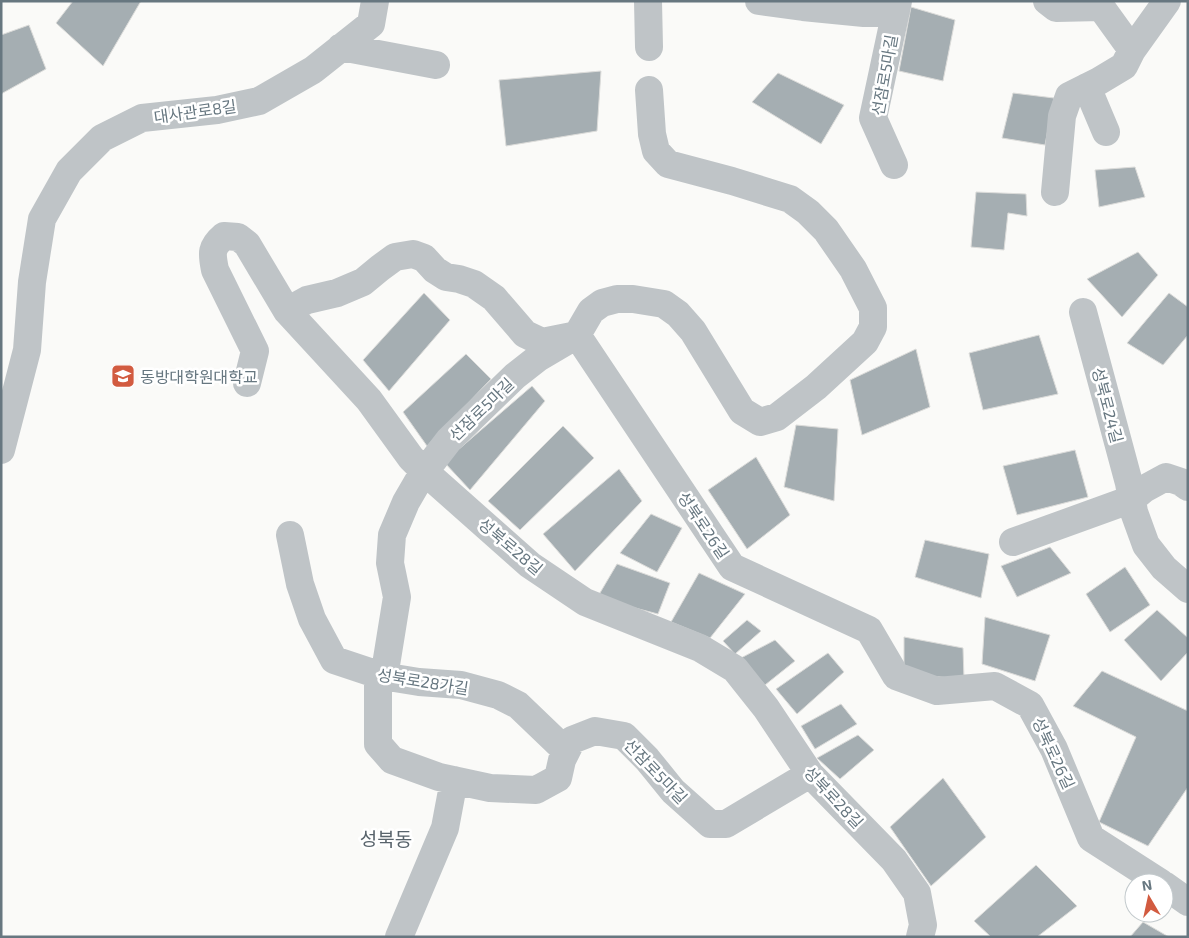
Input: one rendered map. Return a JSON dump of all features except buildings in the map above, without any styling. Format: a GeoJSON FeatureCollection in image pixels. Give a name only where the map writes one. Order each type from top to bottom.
{"type":"FeatureCollection","features":[{"type":"Feature","properties":{"kind":"street","name":"대사관로8길"},"geometry":{"type":"LineString","coordinates":[[1,450],[27,350],[32,282],[42,220],[69,171],[102,138],[142,118],[217,110],[259,101],[313,70],[371,24],[374,1]]}},
{"type":"Feature","properties":{"kind":"street"},"geometry":{"type":"LineString","coordinates":[[648,1],[649,46]]}},
{"type":"Feature","properties":{"kind":"street","name":"선잠로5마길"},"geometry":{"type":"LineString","coordinates":[[759,1],[864,13],[897,6],[873,118],[894,165]]}},
{"type":"Feature","properties":{"kind":"street"},"geometry":{"type":"LineString","coordinates":[[1047,1],[1056,8],[1101,7],[1132,50]]}},
{"type":"Feature","properties":{"kind":"street"},"geometry":{"type":"LineString","coordinates":[[1054,192],[1062,116],[1069,96],[1124,66],[1132,50],[1167,1]]}},
{"type":"Feature","properties":{"kind":"street"},"geometry":{"type":"LineString","coordinates":[[342,47],[436,66]]}},
{"type":"Feature","properties":{"kind":"street"},"geometry":{"type":"LineString","coordinates":[[1087,87],[1106,132]]}},
{"type":"Feature","properties":{"kind":"street"},"geometry":{"type":"LineString","coordinates":[[287,310],[307,300],[337,293],[363,282],[396,257],[413,254],[424,258],[435,270],[446,277],[474,284],[494,298],[525,334],[542,342],[578,335],[591,311],[602,303],[617,299],[633,299],[664,304],[678,314],[692,331],[742,411],[760,422],[777,417],[816,387],[865,342],[873,327],[873,308],[853,269],[826,230],[808,212],[790,199],[668,164],[656,151],[652,134],[649,90]]}},
{"type":"Feature","properties":{"kind":"street","name":"성북로28길"},"geometry":{"type":"LineString","coordinates":[[247,383],[255,352],[215,270],[212,256],[215,244],[224,236],[238,236],[247,244],[287,310],[369,400],[411,458],[530,565],[585,602],[700,648],[735,669],[766,708],[810,774],[894,860],[917,893],[923,925],[920,937]]}},
{"type":"Feature","properties":{"kind":"street","name":"성북로24길"},"geometry":{"type":"LineString","coordinates":[[1082,312],[1130,482],[1134,512],[1146,544],[1164,568],[1188,589]]}},
{"type":"Feature","properties":{"kind":"street","name":"선잠로5마길"},"geometry":{"type":"LineString","coordinates":[[578,335],[538,358],[515,376],[449,440],[424,471],[406,502],[392,535],[390,563],[397,597],[386,665],[378,686],[378,744],[392,760],[439,777],[490,788],[536,790],[558,778],[562,760],[572,740],[595,731],[624,736],[647,758],[674,791],[710,824],[726,824],[810,774]]}},
{"type":"Feature","properties":{"kind":"street","name":"성북로26길"},"geometry":{"type":"LineString","coordinates":[[578,335],[732,567],[870,630],[896,676],[937,691],[995,686],[1030,705],[1054,749],[1091,838],[1145,873]]}},
{"type":"Feature","properties":{"kind":"street"},"geometry":{"type":"LineString","coordinates":[[1013,542],[1132,499],[1144,489],[1166,477],[1181,482],[1188,487]]}},
{"type":"Feature","properties":{"kind":"street","name":"성북로28가길"},"geometry":{"type":"LineString","coordinates":[[290,535],[300,584],[312,619],[334,660],[382,676],[419,682],[461,685],[498,695],[518,706],[566,752]]}},
{"type":"Feature","properties":{"kind":"street"},"geometry":{"type":"LineString","coordinates":[[399,937],[445,828],[454,780]]}},
{"type":"Feature","properties":{"kind":"street","name":"성북로26길"},"geometry":{"type":"LineString","coordinates":[[1174,891],[1188,902]]}},
{"type":"Feature","properties":{"kind":"place","name":"동방대학원대학교"},"geometry":{"type":"Point","coordinates":[123,376]}},
{"type":"Feature","properties":{"kind":"district","name":"성북동"},"geometry":{"type":"Point","coordinates":[386,838]}}]}
